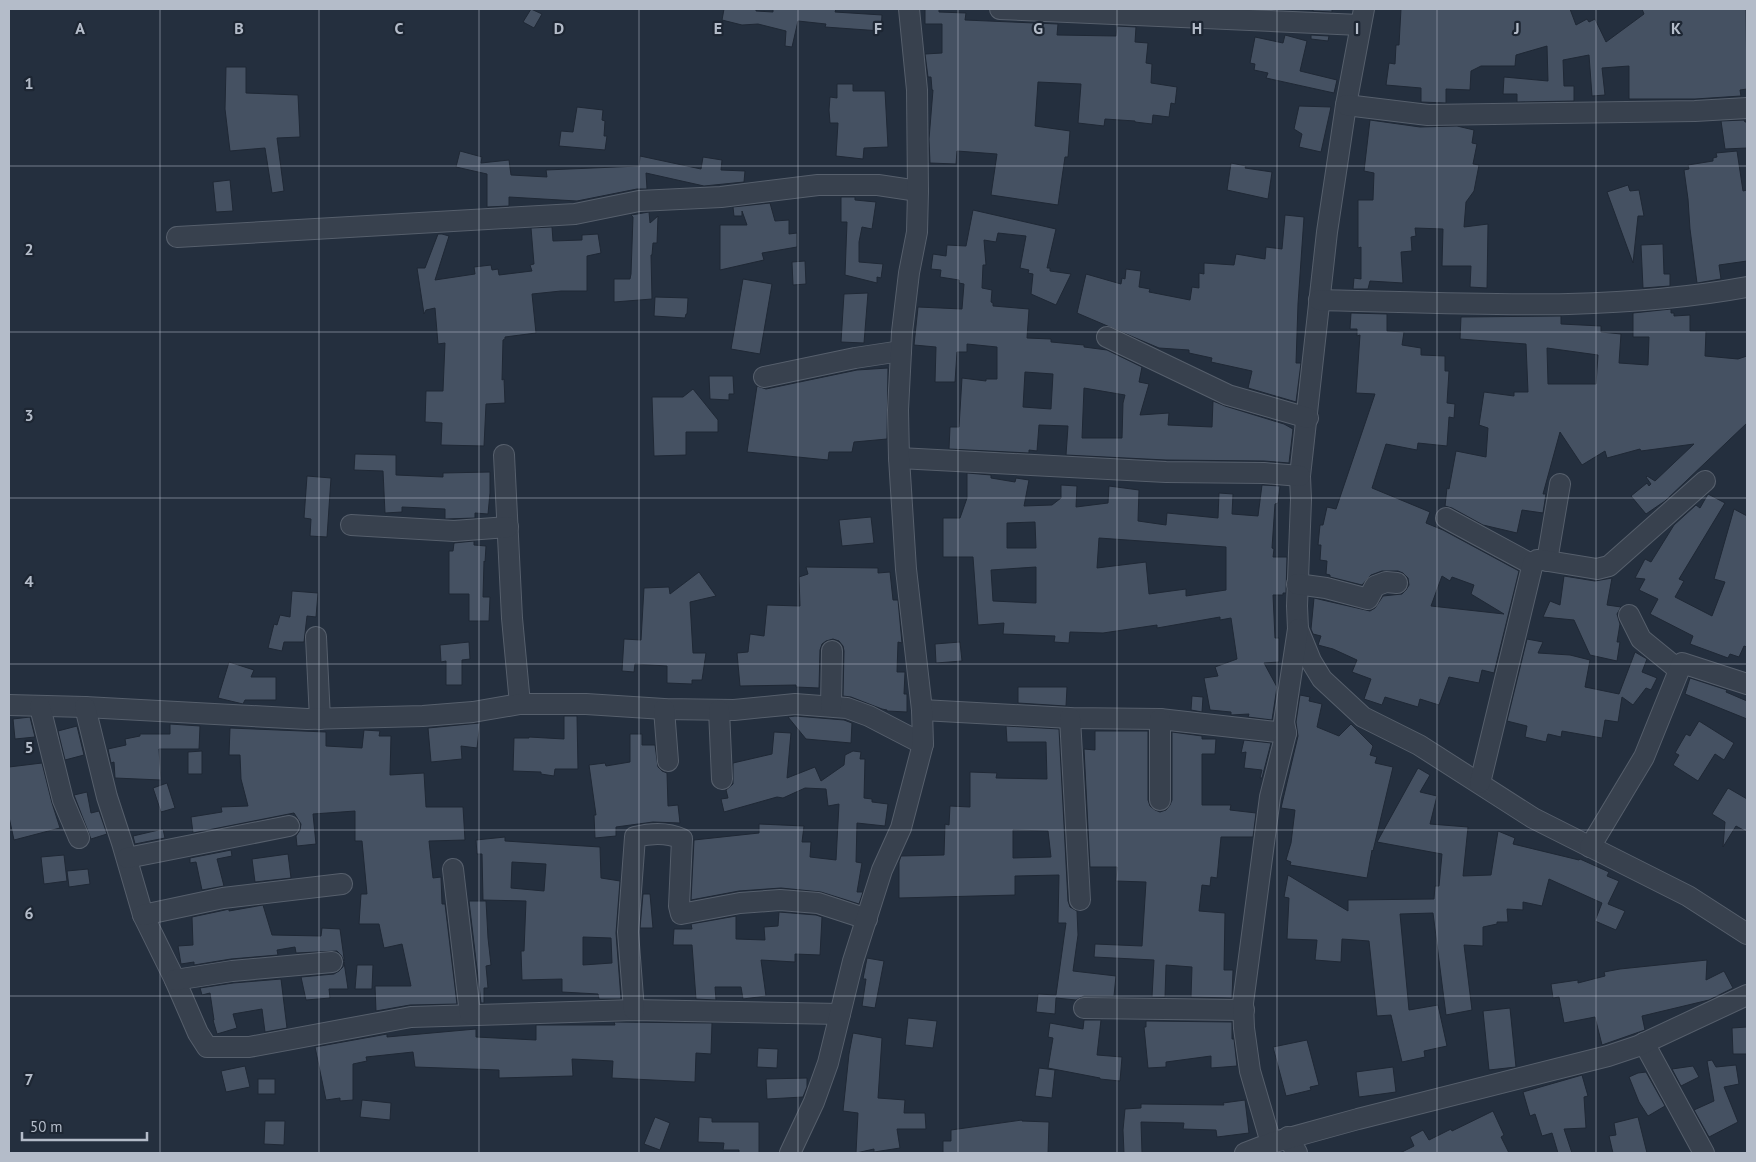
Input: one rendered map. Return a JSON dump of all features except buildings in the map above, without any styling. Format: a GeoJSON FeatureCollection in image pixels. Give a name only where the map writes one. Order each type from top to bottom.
{"type":"FeatureCollection","features":[{"type":"Feature","properties":{"kind":"street"},"geometry":{"type":"LineString","coordinates":[[790,1153],[814,1102],[828,1063],[853,961],[882,870],[901,828],[923,744],[922,710],[906,569],[898,410],[901,351],[909,273],[917,232],[918,90],[909,9]]}},
{"type":"Feature","properties":{"kind":"street"},"geometry":{"type":"LineString","coordinates":[[1000,9],[1362,17],[1346,105],[1327,232],[1308,418],[1300,476],[1301,500],[1297,584],[1298,629],[1284,722],[1286,733],[1269,806],[1243,1003],[1244,1028],[1250,1071],[1285,1144]]}},
{"type":"Feature","properties":{"kind":"street"},"geometry":{"type":"LineString","coordinates":[[1346,105],[1428,115],[1695,112],[1747,108]]}},
{"type":"Feature","properties":{"kind":"street"},"geometry":{"type":"LineString","coordinates":[[177,237],[576,214],[639,201],[721,197],[818,185],[878,185],[918,191]]}},
{"type":"Feature","properties":{"kind":"street"},"geometry":{"type":"LineString","coordinates":[[1319,300],[1538,305],[1641,301],[1685,297],[1747,287]]}},
{"type":"Feature","properties":{"kind":"street"},"geometry":{"type":"LineString","coordinates":[[1107,337],[1228,395],[1308,418]]}},
{"type":"Feature","properties":{"kind":"street"},"geometry":{"type":"LineString","coordinates":[[764,377],[901,351]]}},
{"type":"Feature","properties":{"kind":"street"},"geometry":{"type":"LineString","coordinates":[[504,455],[512,618],[520,704]]}},
{"type":"Feature","properties":{"kind":"street"},"geometry":{"type":"LineString","coordinates":[[899,458],[1157,471],[1264,472],[1300,476]]}},
{"type":"Feature","properties":{"kind":"street"},"geometry":{"type":"LineString","coordinates":[[1446,518],[1540,563],[1597,569],[1609,566],[1705,482]]}},
{"type":"Feature","properties":{"kind":"street"},"geometry":{"type":"LineString","coordinates":[[1480,783],[1560,484]]}},
{"type":"Feature","properties":{"kind":"street"},"geometry":{"type":"LineString","coordinates":[[351,525],[454,530],[508,527]]}},
{"type":"Feature","properties":{"kind":"street"},"geometry":{"type":"LineString","coordinates":[[1297,584],[1326,588],[1368,599],[1375,586],[1386,582],[1397,583]]}},
{"type":"Feature","properties":{"kind":"street"},"geometry":{"type":"LineString","coordinates":[[1629,615],[1640,639],[1678,670]]}},
{"type":"Feature","properties":{"kind":"street"},"geometry":{"type":"LineString","coordinates":[[1298,629],[1311,661],[1322,679],[1363,718],[1419,745],[1533,818],[1688,896],[1747,934]]}},
{"type":"Feature","properties":{"kind":"street"},"geometry":{"type":"LineString","coordinates":[[316,637],[320,719]]}},
{"type":"Feature","properties":{"kind":"street"},"geometry":{"type":"LineString","coordinates":[[831,706],[832,651]]}},
{"type":"Feature","properties":{"kind":"street"},"geometry":{"type":"LineString","coordinates":[[1590,847],[1644,757],[1682,663],[1747,684]]}},
{"type":"Feature","properties":{"kind":"street"},"geometry":{"type":"LineString","coordinates":[[9,705],[320,719],[423,716],[473,712],[520,704],[586,704],[664,709],[734,710],[795,704],[847,708],[870,716],[923,744]]}},
{"type":"Feature","properties":{"kind":"street"},"geometry":{"type":"LineString","coordinates":[[40,707],[63,800],[79,838]]}},
{"type":"Feature","properties":{"kind":"street"},"geometry":{"type":"LineString","coordinates":[[85,707],[107,797],[143,915],[175,980],[198,1033],[207,1047],[249,1047],[410,1017],[634,1010],[840,1014]]}},
{"type":"Feature","properties":{"kind":"street"},"geometry":{"type":"LineString","coordinates":[[664,709],[668,761]]}},
{"type":"Feature","properties":{"kind":"street"},"geometry":{"type":"LineString","coordinates":[[719,710],[722,779]]}},
{"type":"Feature","properties":{"kind":"street"},"geometry":{"type":"LineString","coordinates":[[922,710],[1070,718],[1160,719],[1286,733]]}},
{"type":"Feature","properties":{"kind":"street"},"geometry":{"type":"LineString","coordinates":[[1070,718],[1080,900]]}},
{"type":"Feature","properties":{"kind":"street"},"geometry":{"type":"LineString","coordinates":[[1160,719],[1160,800]]}},
{"type":"Feature","properties":{"kind":"street"},"geometry":{"type":"LineString","coordinates":[[127,858],[289,826]]}},
{"type":"Feature","properties":{"kind":"street"},"geometry":{"type":"LineString","coordinates":[[634,1010],[628,932],[635,837],[648,834],[673,835],[682,839],[679,906],[681,914],[740,903],[780,900],[818,903],[867,919]]}},
{"type":"Feature","properties":{"kind":"street"},"geometry":{"type":"LineString","coordinates":[[453,869],[470,1014]]}},
{"type":"Feature","properties":{"kind":"street"},"geometry":{"type":"LineString","coordinates":[[143,915],[223,898],[342,884]]}},
{"type":"Feature","properties":{"kind":"street"},"geometry":{"type":"LineString","coordinates":[[175,980],[232,971],[332,962]]}},
{"type":"Feature","properties":{"kind":"street"},"geometry":{"type":"LineString","coordinates":[[1245,1153],[1285,1144],[1608,1056],[1644,1043],[1747,995]]}},
{"type":"Feature","properties":{"kind":"street"},"geometry":{"type":"LineString","coordinates":[[1084,1008],[1244,1010]]}},
{"type":"Feature","properties":{"kind":"street"},"geometry":{"type":"LineString","coordinates":[[1644,1043],[1704,1153]]}}]}
